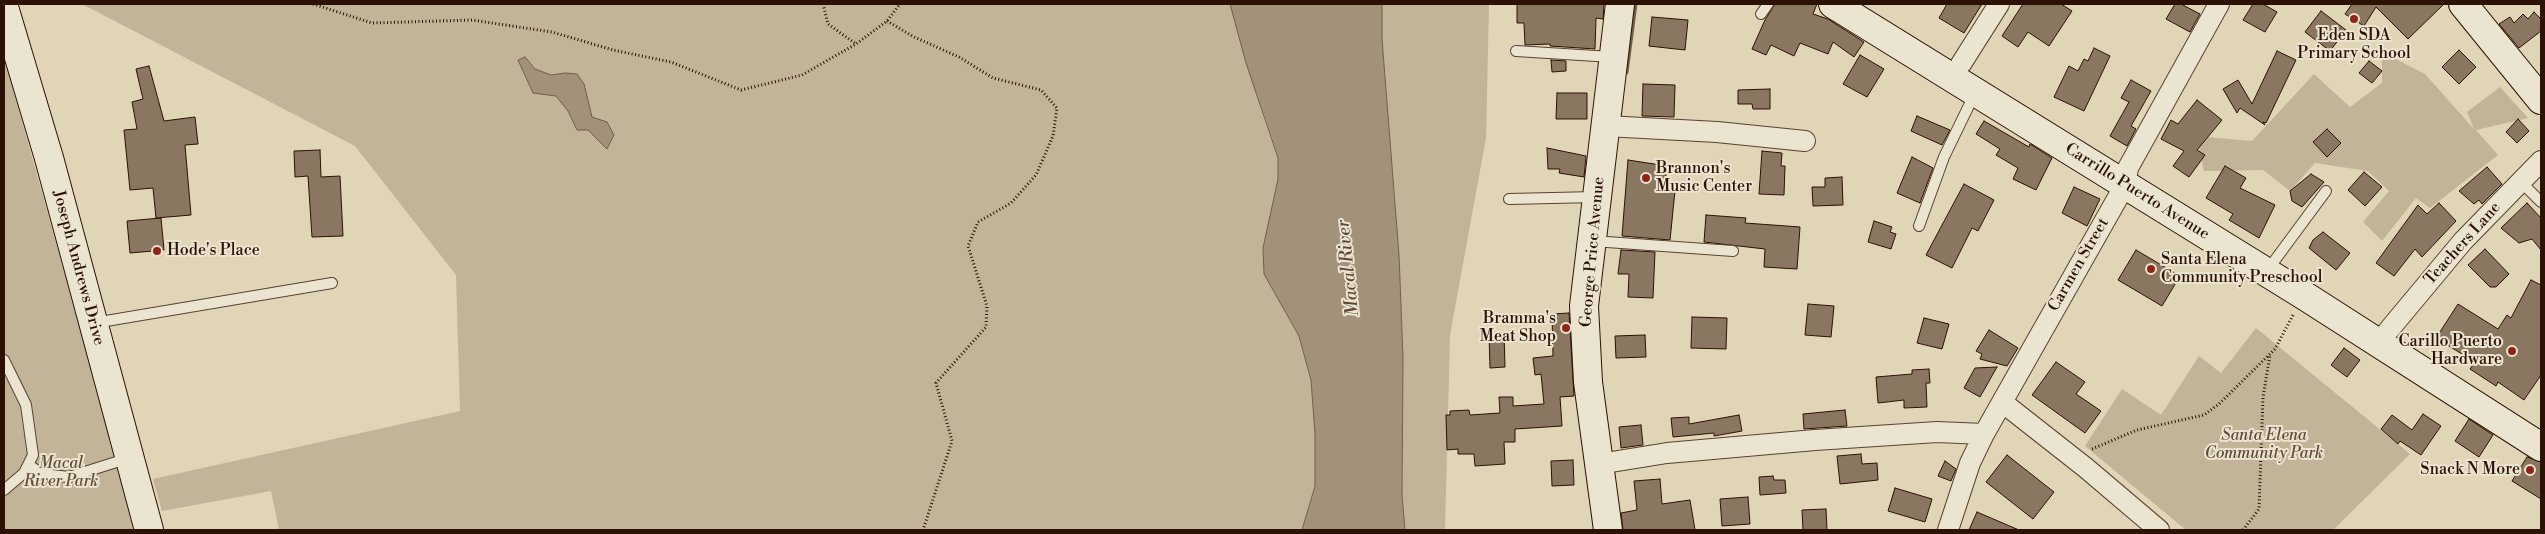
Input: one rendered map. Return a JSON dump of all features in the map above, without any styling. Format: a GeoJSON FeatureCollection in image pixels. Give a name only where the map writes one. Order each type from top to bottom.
{"type":"FeatureCollection","features":[{"type":"Feature","properties":{"kind":"main road","name":"George Price Avenue"},"geometry":{"type":"LineString","coordinates":[[1608,530],[1585,337],[1584,306],[1620,4]]}},
{"type":"Feature","properties":{"kind":"main road","name":"Carrillo Puerto Avenue"},"geometry":{"type":"LineString","coordinates":[[1833,4],[1975,92],[2275,260],[2541,427]]}},
{"type":"Feature","properties":{"kind":"main road","name":"Carrillo Puerto Avenue"},"geometry":{"type":"LineString","coordinates":[[1863,4],[1961,64],[2304,296],[2541,447]]}},
{"type":"Feature","properties":{"kind":"main road"},"geometry":{"type":"LineString","coordinates":[[2462,4],[2541,100]]}},
{"type":"Feature","properties":{"kind":"main road","name":"Joseph Andrews Drive"},"geometry":{"type":"LineString","coordinates":[[4,7],[49,158],[149,530]]}},
{"type":"Feature","properties":{"kind":"street"},"geometry":{"type":"LineString","coordinates":[[1961,64],[1999,4]]}},
{"type":"Feature","properties":{"kind":"street","name":"Carmen Street"},"geometry":{"type":"LineString","coordinates":[[1945,530],[1970,463],[1984,434],[2127,176],[2219,4]]}},
{"type":"Feature","properties":{"kind":"street"},"geometry":{"type":"LineString","coordinates":[[1606,126],[1717,132],[1805,142]]}},
{"type":"Feature","properties":{"kind":"street","name":"Teachers Lane"},"geometry":{"type":"LineString","coordinates":[[2388,331],[2463,241],[2541,161]]}},
{"type":"Feature","properties":{"kind":"street"},"geometry":{"type":"LineString","coordinates":[[2002,402],[2073,457],[2159,530]]}},
{"type":"Feature","properties":{"kind":"street"},"geometry":{"type":"LineString","coordinates":[[1599,464],[1667,453],[1796,442],[1936,432],[1984,434]]}},
{"type":"Feature","properties":{"kind":"lane"},"geometry":{"type":"LineString","coordinates":[[1761,14],[1768,4]]}},
{"type":"Feature","properties":{"kind":"lane"},"geometry":{"type":"LineString","coordinates":[[1516,51],[1614,57]]}},
{"type":"Feature","properties":{"kind":"lane"},"geometry":{"type":"LineString","coordinates":[[1920,226],[1944,157],[1975,92]]}},
{"type":"Feature","properties":{"kind":"lane"},"geometry":{"type":"LineString","coordinates":[[2520,181],[2541,202]]}},
{"type":"Feature","properties":{"kind":"lane"},"geometry":{"type":"LineString","coordinates":[[2275,260],[2326,191]]}},
{"type":"Feature","properties":{"kind":"lane"},"geometry":{"type":"LineString","coordinates":[[1509,199],[1597,197]]}},
{"type":"Feature","properties":{"kind":"lane"},"geometry":{"type":"LineString","coordinates":[[1592,241],[1732,251]]}},
{"type":"Feature","properties":{"kind":"lane"},"geometry":{"type":"LineString","coordinates":[[93,323],[332,283]]}},
{"type":"Feature","properties":{"kind":"lane"},"geometry":{"type":"LineString","coordinates":[[4,360],[26,405],[33,455],[24,473],[4,490]]}},
{"type":"Feature","properties":{"kind":"lane"},"geometry":{"type":"LineString","coordinates":[[29,464],[42,474],[69,476],[129,458]]}},
{"type":"Feature","properties":{"kind":"path"},"geometry":{"type":"LineString","coordinates":[[313,4],[372,22],[472,20],[552,32],[613,50],[671,62],[741,90],[802,75],[856,44],[887,21],[900,4]]}},
{"type":"Feature","properties":{"kind":"path"},"geometry":{"type":"LineString","coordinates":[[823,4],[828,24],[856,44]]}},
{"type":"Feature","properties":{"kind":"path"},"geometry":{"type":"LineString","coordinates":[[887,21],[914,37],[958,57],[993,78],[1041,90],[1057,108],[1053,136],[1036,175],[1011,203],[978,222],[968,246],[987,306],[986,327],[936,383],[952,440],[923,530]]}},
{"type":"Feature","properties":{"kind":"path"},"geometry":{"type":"LineString","coordinates":[[2073,457],[2137,430],[2204,415],[2219,404],[2282,340],[2284,329],[2304,296]]}},
{"type":"Feature","properties":{"kind":"path"},"geometry":{"type":"LineString","coordinates":[[2243,530],[2259,509],[2263,397],[2270,354]]}},
{"type":"Feature","properties":{"kind":"green space"},"geometry":{"type":"Polygon","coordinates":[[[82,4],[1230,4],[1265,122],[1278,158],[1278,179],[1263,248],[1264,274],[1299,336],[1311,380],[1315,434],[1315,486],[1305,523],[1302,530],[279,530],[271,491],[162,511],[153,479],[460,411],[456,275],[355,146],[82,4]]]}},
{"type":"Feature","properties":{"kind":"green space"},"geometry":{"type":"Polygon","coordinates":[[[1382,4],[1489,4],[1486,138],[1450,335],[1445,530],[1405,530],[1402,495],[1403,357],[1399,255],[1382,39],[1382,4]]]}},
{"type":"Feature","properties":{"kind":"green space"},"geometry":{"type":"Polygon","coordinates":[[[2382,52],[2425,74],[2474,129],[2467,112],[2500,87],[2528,118],[2476,130],[2498,155],[2430,208],[2416,198],[2382,241],[2363,222],[2389,191],[2368,171],[2315,163],[2290,191],[2263,170],[2204,171],[2196,136],[2252,141],[2314,74],[2350,107],[2382,83],[2382,52]]]}},
{"type":"Feature","properties":{"kind":"green space","name":"Macal River Park"},"geometry":{"type":"Polygon","coordinates":[[[4,57],[133,518],[136,530],[4,530],[4,57]]]}},
{"type":"Feature","properties":{"kind":"green space","name":"Santa Elena Community Park"},"geometry":{"type":"Polygon","coordinates":[[[2256,328],[2410,454],[2333,530],[2186,530],[2085,446],[2122,389],[2161,415],[2199,356],[2221,373],[2256,328]]]}},
{"type":"Feature","properties":{"kind":"water","name":"Macal River"},"geometry":{"type":"Polygon","coordinates":[[[1230,4],[1382,4],[1382,39],[1399,255],[1403,357],[1402,495],[1405,530],[1302,530],[1315,486],[1315,434],[1311,380],[1299,336],[1264,274],[1263,248],[1278,179],[1278,158],[1246,63],[1230,4]]]}},
{"type":"Feature","properties":{"kind":"water"},"geometry":{"type":"Polygon","coordinates":[[[525,57],[535,69],[551,75],[577,74],[584,84],[592,117],[607,122],[614,135],[607,149],[588,130],[577,130],[568,111],[556,96],[533,93],[518,60],[525,57]]]}},
{"type":"Feature","properties":{"kind":"building"},"geometry":{"type":"Polygon","coordinates":[[[1517,4],[1604,4],[1603,19],[1596,18],[1595,49],[1550,46],[1550,44],[1525,45],[1524,23],[1517,23],[1517,4]]]}},
{"type":"Feature","properties":{"kind":"building"},"geometry":{"type":"Polygon","coordinates":[[[1775,4],[1817,4],[1813,14],[1828,19],[1864,42],[1854,57],[1833,42],[1828,54],[1800,43],[1794,56],[1771,45],[1766,55],[1752,49],[1765,20],[1775,4]]]}},
{"type":"Feature","properties":{"kind":"building"},"geometry":{"type":"Polygon","coordinates":[[[1947,4],[1982,4],[1964,33],[1939,18],[1947,4]]]}},
{"type":"Feature","properties":{"kind":"building"},"geometry":{"type":"Polygon","coordinates":[[[2023,4],[2061,4],[2072,11],[2049,46],[2028,32],[2018,47],[2002,36],[2023,4]]]}},
{"type":"Feature","properties":{"kind":"building"},"geometry":{"type":"Polygon","coordinates":[[[2175,4],[2181,4],[2200,14],[2190,32],[2166,19],[2175,4]]]}},
{"type":"Feature","properties":{"kind":"building"},"geometry":{"type":"Polygon","coordinates":[[[2253,4],[2263,4],[2277,12],[2265,32],[2243,20],[2253,4]]]}},
{"type":"Feature","properties":{"kind":"building"},"geometry":{"type":"Polygon","coordinates":[[[2352,4],[2444,4],[2408,39],[2376,7],[2364,26],[2345,14],[2352,4]]]}},
{"type":"Feature","properties":{"kind":"building"},"geometry":{"type":"Polygon","coordinates":[[[2321,11],[2346,30],[2330,51],[2305,32],[2321,11]]]}},
{"type":"Feature","properties":{"kind":"building"},"geometry":{"type":"Polygon","coordinates":[[[2534,12],[2541,19],[2541,31],[2519,48],[2499,24],[2510,17],[2514,23],[2523,14],[2528,19],[2534,12]]]}},
{"type":"Feature","properties":{"kind":"building"},"geometry":{"type":"Polygon","coordinates":[[[1652,17],[1688,20],[1685,50],[1649,46],[1652,17]]]}},
{"type":"Feature","properties":{"kind":"building"},"geometry":{"type":"Polygon","coordinates":[[[2094,48],[2110,56],[2084,111],[2054,97],[2069,66],[2078,71],[2084,59],[2088,61],[2094,48]]]}},
{"type":"Feature","properties":{"kind":"building"},"geometry":{"type":"Polygon","coordinates":[[[2459,50],[2476,67],[2459,84],[2442,67],[2459,50]]]}},
{"type":"Feature","properties":{"kind":"building"},"geometry":{"type":"Polygon","coordinates":[[[2277,51],[2296,60],[2266,123],[2263,122],[2265,125],[2240,108],[2237,113],[2223,89],[2238,80],[2252,104],[2277,51]]]}},
{"type":"Feature","properties":{"kind":"building"},"geometry":{"type":"Polygon","coordinates":[[[1860,55],[1884,69],[1867,97],[1843,84],[1860,55]]]}},
{"type":"Feature","properties":{"kind":"building"},"geometry":{"type":"Polygon","coordinates":[[[1551,60],[1566,61],[1566,71],[1552,72],[1551,60]]]}},
{"type":"Feature","properties":{"kind":"building"},"geometry":{"type":"Polygon","coordinates":[[[2369,61],[2382,71],[2372,83],[2359,73],[2369,61]]]}},
{"type":"Feature","properties":{"kind":"building"},"geometry":{"type":"Polygon","coordinates":[[[149,66],[164,121],[195,117],[198,144],[185,145],[191,215],[156,218],[153,188],[130,190],[124,130],[137,129],[132,102],[143,99],[136,69],[149,66]]]}},
{"type":"Feature","properties":{"kind":"building"},"geometry":{"type":"Polygon","coordinates":[[[2131,80],[2151,91],[2131,126],[2136,129],[2127,146],[2110,136],[2129,102],[2121,98],[2131,80]]]}},
{"type":"Feature","properties":{"kind":"building"},"geometry":{"type":"Polygon","coordinates":[[[1643,84],[1675,85],[1674,117],[1642,116],[1643,84]]]}},
{"type":"Feature","properties":{"kind":"building"},"geometry":{"type":"Polygon","coordinates":[[[1770,89],[1770,109],[1753,109],[1752,104],[1738,104],[1738,90],[1770,89]]]}},
{"type":"Feature","properties":{"kind":"building"},"geometry":{"type":"Polygon","coordinates":[[[1557,93],[1587,93],[1587,119],[1556,119],[1557,93]]]}},
{"type":"Feature","properties":{"kind":"building"},"geometry":{"type":"Polygon","coordinates":[[[2197,100],[2222,120],[2197,150],[2205,155],[2189,177],[2173,166],[2184,151],[2161,139],[2171,120],[2178,124],[2197,100]]]}},
{"type":"Feature","properties":{"kind":"building"},"geometry":{"type":"Polygon","coordinates":[[[1917,116],[1950,130],[1942,145],[1911,131],[1917,116]]]}},
{"type":"Feature","properties":{"kind":"building"},"geometry":{"type":"Polygon","coordinates":[[[2518,119],[2529,131],[2517,143],[2506,132],[2518,119]]]}},
{"type":"Feature","properties":{"kind":"building"},"geometry":{"type":"Polygon","coordinates":[[[1984,121],[2029,147],[2030,144],[2052,158],[2036,190],[2013,179],[2018,168],[1996,155],[2000,149],[1976,134],[1984,121]]]}},
{"type":"Feature","properties":{"kind":"building"},"geometry":{"type":"Polygon","coordinates":[[[2327,129],[2341,143],[2327,157],[2313,142],[2327,129]]]}},
{"type":"Feature","properties":{"kind":"building"},"geometry":{"type":"Polygon","coordinates":[[[1547,148],[1586,156],[1584,177],[1559,173],[1560,169],[1548,169],[1547,148]]]}},
{"type":"Feature","properties":{"kind":"building"},"geometry":{"type":"Polygon","coordinates":[[[320,150],[321,177],[340,176],[343,236],[312,237],[308,176],[295,177],[294,151],[320,150]]]}},
{"type":"Feature","properties":{"kind":"building"},"geometry":{"type":"Polygon","coordinates":[[[1762,151],[1782,153],[1781,166],[1785,166],[1784,195],[1759,194],[1762,151]]]}},
{"type":"Feature","properties":{"kind":"building"},"geometry":{"type":"Polygon","coordinates":[[[1912,157],[1933,168],[1920,203],[1897,193],[1912,157]]]}},
{"type":"Feature","properties":{"kind":"building"},"geometry":{"type":"Polygon","coordinates":[[[1628,160],[1667,166],[1664,192],[1675,191],[1670,240],[1622,236],[1628,160]]]}},
{"type":"Feature","properties":{"kind":"building"},"geometry":{"type":"Polygon","coordinates":[[[2225,166],[2246,178],[2240,188],[2275,205],[2259,238],[2229,220],[2233,214],[2206,198],[2225,166]]]}},
{"type":"Feature","properties":{"kind":"building"},"geometry":{"type":"Polygon","coordinates":[[[2487,167],[2502,184],[2482,204],[2479,200],[2474,204],[2459,191],[2487,167]]]}},
{"type":"Feature","properties":{"kind":"building"},"geometry":{"type":"Polygon","coordinates":[[[2364,172],[2382,187],[2365,206],[2348,190],[2364,172]]]}},
{"type":"Feature","properties":{"kind":"building"},"geometry":{"type":"Polygon","coordinates":[[[2311,174],[2324,182],[2302,207],[2292,201],[2290,191],[2311,174]]]}},
{"type":"Feature","properties":{"kind":"building"},"geometry":{"type":"Polygon","coordinates":[[[1842,177],[1843,205],[1813,206],[1812,187],[1825,187],[1825,178],[1842,177]]]}},
{"type":"Feature","properties":{"kind":"building"},"geometry":{"type":"Polygon","coordinates":[[[1964,184],[1994,200],[1978,231],[1972,228],[1952,268],[1926,255],[1964,184]]]}},
{"type":"Feature","properties":{"kind":"building"},"geometry":{"type":"Polygon","coordinates":[[[2074,187],[2100,199],[2087,226],[2062,213],[2074,187]]]}},
{"type":"Feature","properties":{"kind":"building"},"geometry":{"type":"Polygon","coordinates":[[[2439,203],[2456,221],[2422,257],[2415,249],[2394,276],[2376,263],[2418,205],[2427,214],[2439,203]]]}},
{"type":"Feature","properties":{"kind":"building"},"geometry":{"type":"Polygon","coordinates":[[[2527,203],[2541,218],[2541,250],[2532,239],[2519,243],[2501,228],[2527,203]]]}},
{"type":"Feature","properties":{"kind":"building"},"geometry":{"type":"Polygon","coordinates":[[[1706,215],[1746,218],[1745,223],[1800,227],[1797,269],[1764,267],[1765,249],[1704,242],[1706,215]]]}},
{"type":"Feature","properties":{"kind":"building"},"geometry":{"type":"Polygon","coordinates":[[[161,218],[164,250],[130,253],[127,221],[161,218]]]}},
{"type":"Feature","properties":{"kind":"building"},"geometry":{"type":"Polygon","coordinates":[[[1874,221],[1892,227],[1890,232],[1896,234],[1891,249],[1868,242],[1874,221]]]}},
{"type":"Feature","properties":{"kind":"building"},"geometry":{"type":"Polygon","coordinates":[[[2323,232],[2350,253],[2336,270],[2309,248],[2313,240],[2323,232]]]}},
{"type":"Feature","properties":{"kind":"building"},"geometry":{"type":"Polygon","coordinates":[[[2485,249],[2509,274],[2496,287],[2490,287],[2468,265],[2485,249]]]}},
{"type":"Feature","properties":{"kind":"building"},"geometry":{"type":"Polygon","coordinates":[[[1621,250],[1655,252],[1653,298],[1628,297],[1629,274],[1618,274],[1621,250]]]}},
{"type":"Feature","properties":{"kind":"building"},"geometry":{"type":"Polygon","coordinates":[[[2136,250],[2180,276],[2162,306],[2118,280],[2136,250]]]}},
{"type":"Feature","properties":{"kind":"building"},"geometry":{"type":"Polygon","coordinates":[[[2531,280],[2541,285],[2541,375],[2524,400],[2498,382],[2496,386],[2470,369],[2475,362],[2436,338],[2458,304],[2498,329],[2507,315],[2511,318],[2531,280]]]}},
{"type":"Feature","properties":{"kind":"building"},"geometry":{"type":"Polygon","coordinates":[[[1808,304],[1834,306],[1831,337],[1805,335],[1808,304]]]}},
{"type":"Feature","properties":{"kind":"building"},"geometry":{"type":"Polygon","coordinates":[[[1569,313],[1574,396],[1560,397],[1562,426],[1515,429],[1515,442],[1504,442],[1505,464],[1475,466],[1474,454],[1458,454],[1458,449],[1447,450],[1446,415],[1450,415],[1450,411],[1469,410],[1470,415],[1500,413],[1499,397],[1513,397],[1513,406],[1544,404],[1541,374],[1535,375],[1533,358],[1553,356],[1552,314],[1569,313]]]}},
{"type":"Feature","properties":{"kind":"building"},"geometry":{"type":"Polygon","coordinates":[[[1692,317],[1727,318],[1726,349],[1691,348],[1692,317]]]}},
{"type":"Feature","properties":{"kind":"building"},"geometry":{"type":"Polygon","coordinates":[[[1924,318],[1949,324],[1942,349],[1917,343],[1924,318]]]}},
{"type":"Feature","properties":{"kind":"building"},"geometry":{"type":"Polygon","coordinates":[[[1989,330],[2018,348],[2007,366],[1980,359],[1982,354],[1976,351],[1989,330]]]}},
{"type":"Feature","properties":{"kind":"building"},"geometry":{"type":"Polygon","coordinates":[[[1504,333],[1505,367],[1490,368],[1489,334],[1504,333]]]}},
{"type":"Feature","properties":{"kind":"building"},"geometry":{"type":"Polygon","coordinates":[[[1645,335],[1646,357],[1616,358],[1615,336],[1645,335]]]}},
{"type":"Feature","properties":{"kind":"building"},"geometry":{"type":"Polygon","coordinates":[[[2344,348],[2360,360],[2347,377],[2331,365],[2344,348]]]}},
{"type":"Feature","properties":{"kind":"building"},"geometry":{"type":"Polygon","coordinates":[[[2056,362],[2085,382],[2076,394],[2101,411],[2085,433],[2032,395],[2056,362]]]}},
{"type":"Feature","properties":{"kind":"building"},"geometry":{"type":"Polygon","coordinates":[[[1997,367],[1980,397],[1964,388],[1975,368],[1997,367]]]}},
{"type":"Feature","properties":{"kind":"building"},"geometry":{"type":"Polygon","coordinates":[[[1929,369],[1930,383],[1926,383],[1927,407],[1904,408],[1904,400],[1878,403],[1876,377],[1912,374],[1912,370],[1929,369]]]}},
{"type":"Feature","properties":{"kind":"building"},"geometry":{"type":"Polygon","coordinates":[[[1845,410],[1847,426],[1804,429],[1803,414],[1845,410]]]}},
{"type":"Feature","properties":{"kind":"building"},"geometry":{"type":"Polygon","coordinates":[[[2423,414],[2441,426],[2421,455],[2400,441],[2398,444],[2381,429],[2392,415],[2412,430],[2423,414]]]}},
{"type":"Feature","properties":{"kind":"building"},"geometry":{"type":"Polygon","coordinates":[[[1739,415],[1742,431],[1714,436],[1714,433],[1673,437],[1671,418],[1689,417],[1689,424],[1739,415]]]}},
{"type":"Feature","properties":{"kind":"building"},"geometry":{"type":"Polygon","coordinates":[[[2469,419],[2493,435],[2479,457],[2455,441],[2469,419]]]}},
{"type":"Feature","properties":{"kind":"building"},"geometry":{"type":"Polygon","coordinates":[[[1641,425],[1643,445],[1621,448],[1619,427],[1641,425]]]}},
{"type":"Feature","properties":{"kind":"building"},"geometry":{"type":"Polygon","coordinates":[[[1861,454],[1862,464],[1877,463],[1878,480],[1840,484],[1837,456],[1861,454]]]}},
{"type":"Feature","properties":{"kind":"building"},"geometry":{"type":"Polygon","coordinates":[[[2007,455],[2054,492],[2033,519],[1986,482],[2007,455]]]}},
{"type":"Feature","properties":{"kind":"building","name":"Snack N More"},"geometry":{"type":"Polygon","coordinates":[[[2527,457],[2541,462],[2541,499],[2512,481],[2527,457]]]}},
{"type":"Feature","properties":{"kind":"building"},"geometry":{"type":"Polygon","coordinates":[[[1573,460],[1574,485],[1552,486],[1551,461],[1573,460]]]}},
{"type":"Feature","properties":{"kind":"building"},"geometry":{"type":"Polygon","coordinates":[[[1945,461],[1956,469],[1951,481],[1938,476],[1945,461]]]}},
{"type":"Feature","properties":{"kind":"building"},"geometry":{"type":"Polygon","coordinates":[[[1773,476],[1774,480],[1785,480],[1786,493],[1760,495],[1759,477],[1773,476]]]}},
{"type":"Feature","properties":{"kind":"building"},"geometry":{"type":"Polygon","coordinates":[[[1660,479],[1662,504],[1690,500],[1695,530],[1623,530],[1621,513],[1637,510],[1634,481],[1660,479]]]}},
{"type":"Feature","properties":{"kind":"building"},"geometry":{"type":"Polygon","coordinates":[[[1895,488],[1932,499],[1925,522],[1888,511],[1895,488]]]}},
{"type":"Feature","properties":{"kind":"building"},"geometry":{"type":"Polygon","coordinates":[[[1748,497],[1750,524],[1722,526],[1720,499],[1748,497]]]}},
{"type":"Feature","properties":{"kind":"building"},"geometry":{"type":"Polygon","coordinates":[[[1826,509],[1827,530],[1803,530],[1802,510],[1826,509]]]}},
{"type":"Feature","properties":{"kind":"building"},"geometry":{"type":"Polygon","coordinates":[[[1977,512],[2019,530],[1969,530],[1977,512]]]}},
{"type":"Feature","properties":{"kind":"waterway"},"geometry":{"type":"LineString","coordinates":[[1626,72],[1635,4]]}},
{"type":"Feature","properties":{"kind":"place","name":"Eden SDA Primary School"},"geometry":{"type":"Point","coordinates":[2354,19]}},
{"type":"Feature","properties":{"kind":"place","name":"Brannon's Music Center"},"geometry":{"type":"Point","coordinates":[1646,178]}},
{"type":"Feature","properties":{"kind":"place","name":"Hode's Place"},"geometry":{"type":"Point","coordinates":[157,251]}},
{"type":"Feature","properties":{"kind":"place","name":"Santa Elena Community Preschool"},"geometry":{"type":"Point","coordinates":[2151,269]}},
{"type":"Feature","properties":{"kind":"place","name":"Bramma's Meat Shop"},"geometry":{"type":"Point","coordinates":[1566,328]}},
{"type":"Feature","properties":{"kind":"place","name":"Carillo Puerto Hardware"},"geometry":{"type":"Point","coordinates":[2512,351]}},
{"type":"Feature","properties":{"kind":"place","name":"Snack N More"},"geometry":{"type":"Point","coordinates":[2530,470]}}]}
